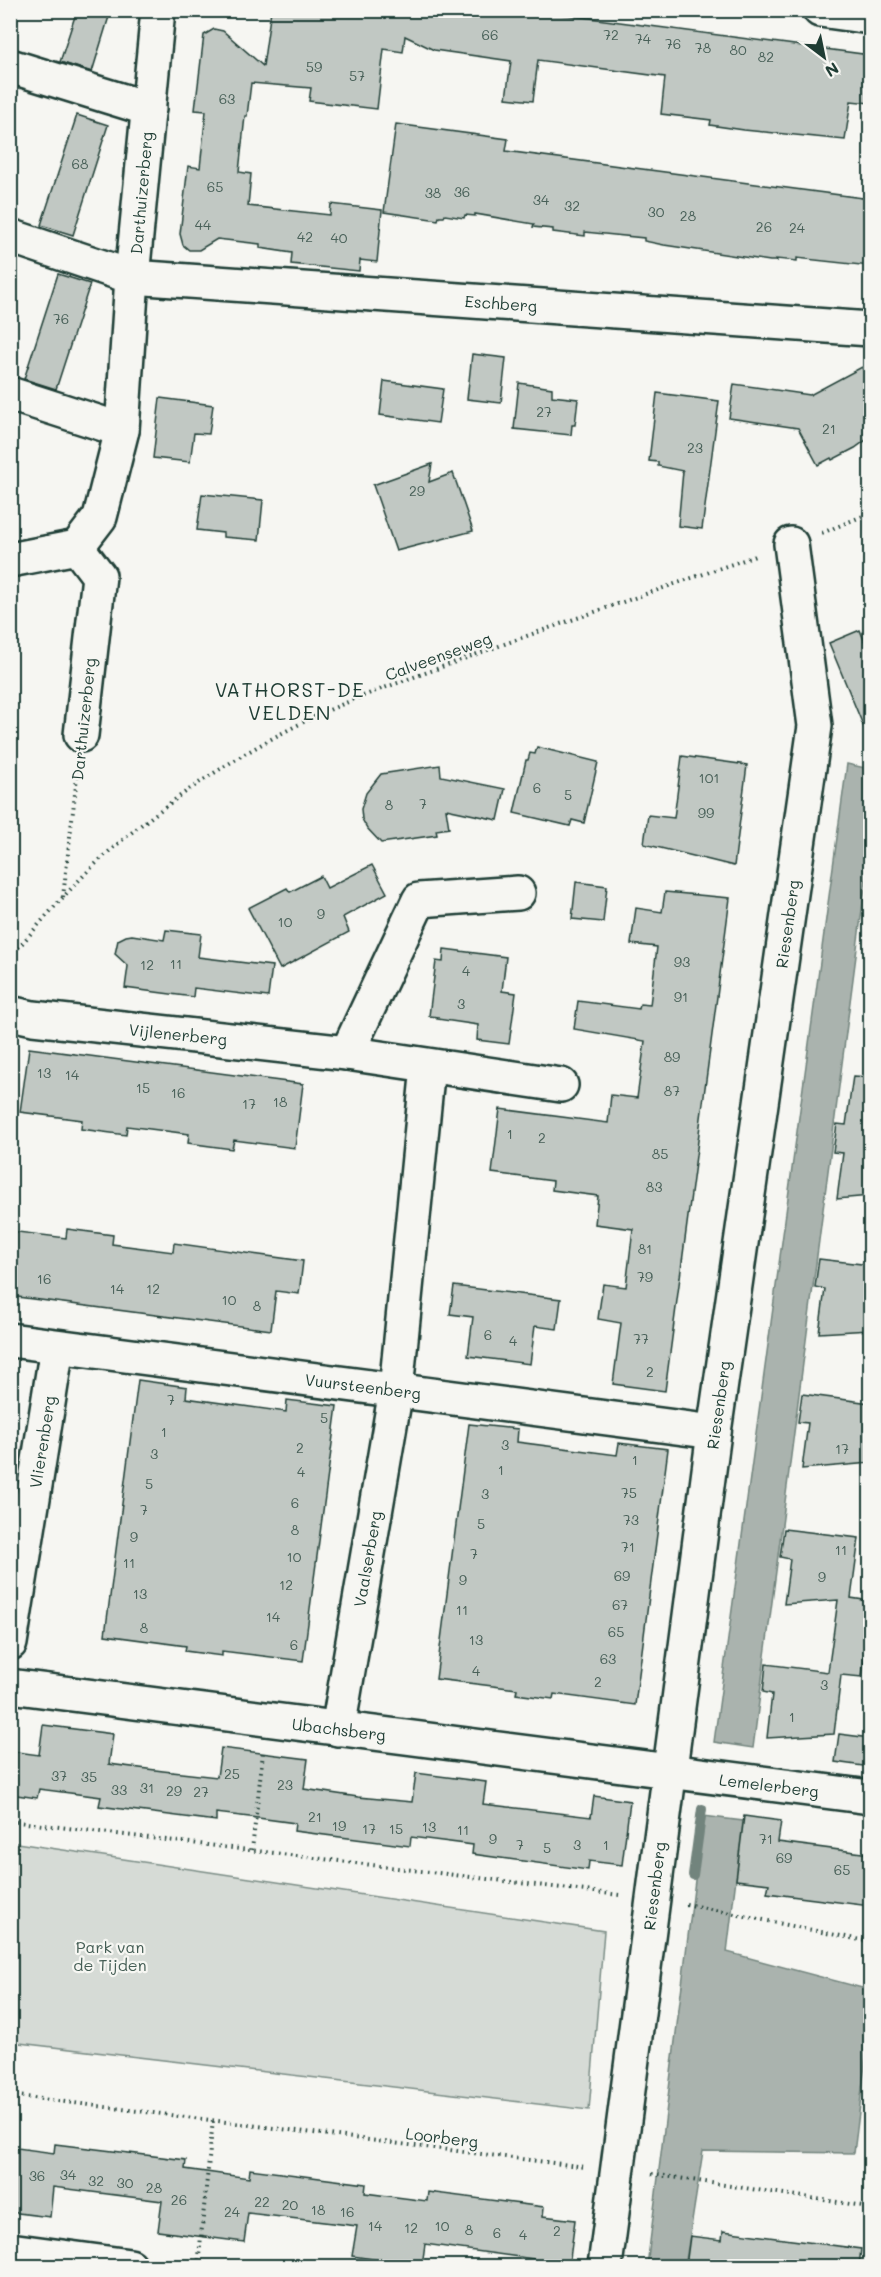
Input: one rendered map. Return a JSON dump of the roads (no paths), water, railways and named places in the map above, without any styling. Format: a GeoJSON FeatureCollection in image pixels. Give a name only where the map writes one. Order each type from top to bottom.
{"type":"FeatureCollection","features":[{"type":"Feature","properties":{"kind":"street","name":"Darthuizerberg"},"geometry":{"type":"LineString","coordinates":[[81,735],[99,576],[77,547],[100,517],[122,430],[132,277],[158,10]]}},
{"type":"Feature","properties":{"kind":"street"},"geometry":{"type":"LineString","coordinates":[[820,10],[870,17]]}},
{"type":"Feature","properties":{"kind":"street","name":"Darthuizerberg"},"geometry":{"type":"LineString","coordinates":[[10,66],[149,109]]}},
{"type":"Feature","properties":{"kind":"street","name":"Darthuizerberg"},"geometry":{"type":"LineString","coordinates":[[10,236],[132,277]]}},
{"type":"Feature","properties":{"kind":"street","name":"Eschberg"},"geometry":{"type":"LineString","coordinates":[[132,277],[870,329]]}},
{"type":"Feature","properties":{"kind":"street"},"geometry":{"type":"LineString","coordinates":[[10,394],[122,430]]}},
{"type":"Feature","properties":{"kind":"street","name":"Riesenberg"},"geometry":{"type":"LineString","coordinates":[[605,2266],[714,1432],[815,726],[791,544]]}},
{"type":"Feature","properties":{"kind":"street"},"geometry":{"type":"LineString","coordinates":[[10,560],[77,547]]}},
{"type":"Feature","properties":{"kind":"street"},"geometry":{"type":"LineString","coordinates":[[346,1053],[419,900],[518,893]]}},
{"type":"Feature","properties":{"kind":"street","name":"Vijlenerberg"},"geometry":{"type":"LineString","coordinates":[[10,1013],[33,1018],[346,1053],[561,1086]]}},
{"type":"Feature","properties":{"kind":"street"},"geometry":{"type":"LineString","coordinates":[[396,1390],[428,1066]]}},
{"type":"Feature","properties":{"kind":"street","name":"Vuursteenberg"},"geometry":{"type":"LineString","coordinates":[[10,1340],[714,1432]]}},
{"type":"Feature","properties":{"kind":"street","name":"Vlierenberg"},"geometry":{"type":"LineString","coordinates":[[10,1643],[57,1347]]}},
{"type":"Feature","properties":{"kind":"street","name":"Vaalserberg"},"geometry":{"type":"LineString","coordinates":[[338,1729],[396,1390]]}},
{"type":"Feature","properties":{"kind":"street","name":"Ubachsberg"},"geometry":{"type":"LineString","coordinates":[[10,1686],[669,1772]]}},
{"type":"Feature","properties":{"kind":"street","name":"Lemelerberg"},"geometry":{"type":"LineString","coordinates":[[669,1772],[870,1797]]}},
{"type":"Feature","properties":{"kind":"street"},"geometry":{"type":"LineString","coordinates":[[10,2250],[130,2266]]}},
{"type":"Feature","properties":{"kind":"waterway"},"geometry":{"type":"LineString","coordinates":[[693,1875],[702,1809]]}},
{"type":"Feature","properties":{"kind":"district","name":"VATHORST-DE VELDEN"},"geometry":{"type":"Point","coordinates":[290,700]}},
{"type":"Feature","properties":{"kind":"park label","name":"Park van de Tijden"},"geometry":{"type":"Point","coordinates":[110,1955]}}]}
